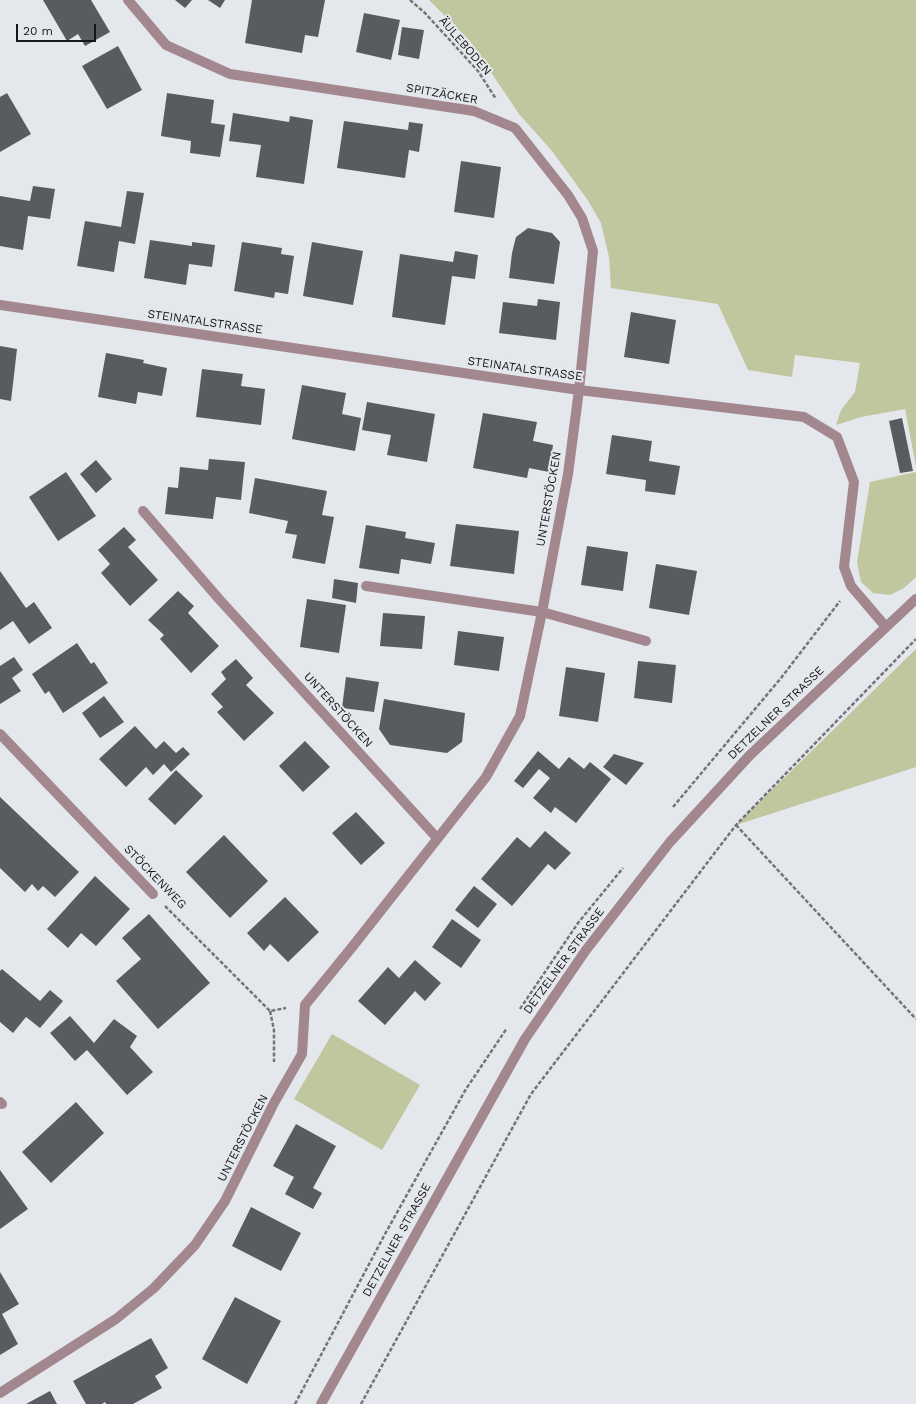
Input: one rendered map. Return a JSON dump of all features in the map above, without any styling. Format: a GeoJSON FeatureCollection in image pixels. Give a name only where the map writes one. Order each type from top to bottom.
{"type":"FeatureCollection","features":[{"type":"Feature","properties":{"kind":"street","name":"SPITZÄCKER"},"geometry":{"type":"LineString","coordinates":[[128,0],[166,45],[230,74],[474,111],[515,128],[568,195],[582,218],[594,251],[579,390]]}},
{"type":"Feature","properties":{"kind":"street","name":"STEINATALSTRASSE"},"geometry":{"type":"LineString","coordinates":[[0,305],[579,390],[804,418],[837,437],[854,482],[844,567],[851,586],[886,627]]}},
{"type":"Feature","properties":{"kind":"street","name":"UNTERSTÖCKEN"},"geometry":{"type":"LineString","coordinates":[[0,1393],[116,1319],[154,1288],[195,1245],[225,1201],[274,1103],[302,1054],[305,1005],[486,776],[520,716],[542,612],[568,474],[579,390]]}},
{"type":"Feature","properties":{"kind":"street","name":"UNTERSTÖCKEN"},"geometry":{"type":"LineString","coordinates":[[143,511],[219,599],[437,838]]}},
{"type":"Feature","properties":{"kind":"street"},"geometry":{"type":"LineString","coordinates":[[366,586],[542,612],[646,641]]}},
{"type":"Feature","properties":{"kind":"street","name":"DETZELNER STRASSE"},"geometry":{"type":"LineString","coordinates":[[321,1404],[525,1039],[586,950],[670,842],[750,755],[916,599]]}},
{"type":"Feature","properties":{"kind":"street","name":"STÖCKENWEG"},"geometry":{"type":"LineString","coordinates":[[0,734],[153,894]]}},
{"type":"Feature","properties":{"kind":"path","name":"ÄULEBODEN"},"geometry":{"type":"LineString","coordinates":[[410,0],[425,13],[478,71],[515,128]]}},
{"type":"Feature","properties":{"kind":"path"},"geometry":{"type":"LineString","coordinates":[[361,1404],[531,1094],[736,825],[916,639]]}},
{"type":"Feature","properties":{"kind":"path"},"geometry":{"type":"LineString","coordinates":[[736,825],[916,1019]]}},
{"type":"Feature","properties":{"kind":"path","name":"STÖCKENWEG"},"geometry":{"type":"LineString","coordinates":[[153,894],[270,1011]]}},
{"type":"Feature","properties":{"kind":"path"},"geometry":{"type":"LineString","coordinates":[[274,1066],[274,1030],[270,1011],[305,1005]]}},
{"type":"Feature","properties":{"kind":"green space"},"geometry":{"type":"Polygon","coordinates":[[[429,0],[916,0],[916,466],[905,409],[861,417],[836,425],[841,410],[855,392],[860,363],[795,355],[792,377],[748,370],[718,304],[611,288],[609,257],[601,223],[587,199],[552,151],[519,114],[470,41],[429,0]]]}},
{"type":"Feature","properties":{"kind":"green space"},"geometry":{"type":"Polygon","coordinates":[[[916,472],[916,577],[904,588],[890,595],[873,593],[861,582],[857,562],[870,482],[916,472]]]}},
{"type":"Feature","properties":{"kind":"green space"},"geometry":{"type":"Polygon","coordinates":[[[916,649],[916,767],[736,825],[916,649]]]}},
{"type":"Feature","properties":{"kind":"green space"},"geometry":{"type":"Polygon","coordinates":[[[332,1034],[420,1085],[382,1150],[294,1099],[332,1034]]]}},
{"type":"Feature","properties":{"kind":"building"},"geometry":{"type":"Polygon","coordinates":[[[43,0],[91,0],[110,32],[85,46],[78,34],[67,41],[43,0]]]}},
{"type":"Feature","properties":{"kind":"building"},"geometry":{"type":"Polygon","coordinates":[[[175,0],[192,0],[185,8],[175,0]]]}},
{"type":"Feature","properties":{"kind":"building"},"geometry":{"type":"Polygon","coordinates":[[[208,0],[225,0],[220,8],[208,0]]]}},
{"type":"Feature","properties":{"kind":"building"},"geometry":{"type":"Polygon","coordinates":[[[252,0],[325,0],[318,37],[305,35],[302,53],[245,43],[252,0]]]}},
{"type":"Feature","properties":{"kind":"building"},"geometry":{"type":"Polygon","coordinates":[[[364,13],[400,20],[391,60],[356,52],[364,13]]]}},
{"type":"Feature","properties":{"kind":"building"},"geometry":{"type":"Polygon","coordinates":[[[402,27],[424,30],[419,59],[398,55],[402,27]]]}},
{"type":"Feature","properties":{"kind":"building"},"geometry":{"type":"Polygon","coordinates":[[[118,46],[142,90],[107,109],[82,66],[118,46]]]}},
{"type":"Feature","properties":{"kind":"building"},"geometry":{"type":"Polygon","coordinates":[[[7,93],[31,134],[0,152],[0,97],[7,93]]]}},
{"type":"Feature","properties":{"kind":"building"},"geometry":{"type":"Polygon","coordinates":[[[167,93],[214,100],[211,123],[225,125],[220,157],[190,153],[191,141],[161,136],[167,93]]]}},
{"type":"Feature","properties":{"kind":"building"},"geometry":{"type":"Polygon","coordinates":[[[233,113],[289,122],[290,116],[313,120],[304,184],[256,177],[261,145],[229,141],[233,113]]]}},
{"type":"Feature","properties":{"kind":"building"},"geometry":{"type":"Polygon","coordinates":[[[344,121],[408,130],[409,122],[423,124],[419,152],[409,150],[405,178],[337,168],[344,121]]]}},
{"type":"Feature","properties":{"kind":"building"},"geometry":{"type":"Polygon","coordinates":[[[461,161],[501,167],[494,218],[454,212],[461,161]]]}},
{"type":"Feature","properties":{"kind":"building"},"geometry":{"type":"Polygon","coordinates":[[[33,186],[55,189],[50,219],[28,216],[23,250],[0,246],[0,196],[30,201],[33,186]]]}},
{"type":"Feature","properties":{"kind":"building"},"geometry":{"type":"Polygon","coordinates":[[[127,191],[144,193],[135,244],[119,241],[114,272],[77,266],[85,221],[121,227],[127,191]]]}},
{"type":"Feature","properties":{"kind":"building"},"geometry":{"type":"Polygon","coordinates":[[[528,228],[552,233],[560,242],[554,284],[509,278],[512,253],[516,237],[528,228]]]}},
{"type":"Feature","properties":{"kind":"building"},"geometry":{"type":"Polygon","coordinates":[[[150,240],[192,246],[192,242],[215,245],[212,267],[189,264],[186,285],[144,278],[150,240]]]}},
{"type":"Feature","properties":{"kind":"building"},"geometry":{"type":"Polygon","coordinates":[[[242,242],[282,248],[281,254],[294,256],[288,294],[275,292],[274,298],[234,291],[242,242]]]}},
{"type":"Feature","properties":{"kind":"building"},"geometry":{"type":"Polygon","coordinates":[[[312,242],[363,251],[353,305],[303,296],[312,242]]]}},
{"type":"Feature","properties":{"kind":"building"},"geometry":{"type":"Polygon","coordinates":[[[455,251],[478,255],[475,279],[452,276],[445,325],[392,317],[400,254],[453,262],[455,251]]]}},
{"type":"Feature","properties":{"kind":"building"},"geometry":{"type":"Polygon","coordinates":[[[538,299],[560,302],[556,340],[499,333],[503,302],[537,306],[538,299]]]}},
{"type":"Feature","properties":{"kind":"building"},"geometry":{"type":"Polygon","coordinates":[[[631,312],[676,320],[669,364],[624,357],[631,312]]]}},
{"type":"Feature","properties":{"kind":"building"},"geometry":{"type":"Polygon","coordinates":[[[0,346],[17,349],[11,401],[0,399],[0,346]]]}},
{"type":"Feature","properties":{"kind":"building"},"geometry":{"type":"Polygon","coordinates":[[[106,353],[144,360],[143,363],[167,368],[162,396],[138,392],[136,404],[98,397],[106,353]]]}},
{"type":"Feature","properties":{"kind":"building"},"geometry":{"type":"Polygon","coordinates":[[[202,369],[243,374],[241,386],[265,389],[261,425],[196,417],[202,369]]]}},
{"type":"Feature","properties":{"kind":"building"},"geometry":{"type":"Polygon","coordinates":[[[302,385],[346,393],[342,414],[361,418],[355,451],[292,439],[302,385]]]}},
{"type":"Feature","properties":{"kind":"building"},"geometry":{"type":"Polygon","coordinates":[[[367,402],[435,414],[427,462],[387,455],[391,435],[362,430],[367,402]]]}},
{"type":"Feature","properties":{"kind":"building"},"geometry":{"type":"Polygon","coordinates":[[[483,413],[537,422],[533,441],[553,445],[549,472],[529,468],[527,478],[473,468],[483,413]]]}},
{"type":"Feature","properties":{"kind":"building"},"geometry":{"type":"Polygon","coordinates":[[[902,418],[913,471],[900,473],[889,421],[902,418]]]}},
{"type":"Feature","properties":{"kind":"building"},"geometry":{"type":"Polygon","coordinates":[[[612,435],[652,441],[649,461],[680,466],[675,495],[645,491],[646,480],[606,474],[612,435]]]}},
{"type":"Feature","properties":{"kind":"building"},"geometry":{"type":"Polygon","coordinates":[[[209,459],[245,462],[241,500],[216,497],[213,519],[165,514],[168,487],[178,488],[180,467],[208,470],[209,459]]]}},
{"type":"Feature","properties":{"kind":"building"},"geometry":{"type":"Polygon","coordinates":[[[96,460],[112,479],[96,493],[80,474],[96,460]]]}},
{"type":"Feature","properties":{"kind":"building"},"geometry":{"type":"Polygon","coordinates":[[[66,472],[96,516],[58,541],[29,497],[66,472]]]}},
{"type":"Feature","properties":{"kind":"building"},"geometry":{"type":"Polygon","coordinates":[[[255,478],[327,491],[322,515],[334,517],[325,564],[292,558],[297,535],[285,533],[288,521],[249,513],[255,478]]]}},
{"type":"Feature","properties":{"kind":"building"},"geometry":{"type":"Polygon","coordinates":[[[456,524],[519,531],[514,574],[450,566],[456,524]]]}},
{"type":"Feature","properties":{"kind":"building"},"geometry":{"type":"Polygon","coordinates":[[[366,525],[406,532],[405,538],[435,543],[431,564],[401,559],[399,574],[359,568],[366,525]]]}},
{"type":"Feature","properties":{"kind":"building"},"geometry":{"type":"Polygon","coordinates":[[[124,527],[136,540],[128,547],[158,580],[130,606],[101,573],[110,564],[98,550],[124,527]]]}},
{"type":"Feature","properties":{"kind":"building"},"geometry":{"type":"Polygon","coordinates":[[[587,546],[628,552],[623,591],[581,585],[587,546]]]}},
{"type":"Feature","properties":{"kind":"building"},"geometry":{"type":"Polygon","coordinates":[[[656,564],[697,571],[689,615],[649,608],[656,564]]]}},
{"type":"Feature","properties":{"kind":"building"},"geometry":{"type":"Polygon","coordinates":[[[0,571],[26,608],[34,602],[52,628],[29,644],[13,621],[0,630],[0,571]]]}},
{"type":"Feature","properties":{"kind":"building"},"geometry":{"type":"Polygon","coordinates":[[[334,579],[358,583],[356,603],[332,598],[334,579]]]}},
{"type":"Feature","properties":{"kind":"building"},"geometry":{"type":"Polygon","coordinates":[[[178,591],[194,606],[188,613],[219,646],[191,673],[160,639],[164,635],[148,620],[178,591]]]}},
{"type":"Feature","properties":{"kind":"building"},"geometry":{"type":"Polygon","coordinates":[[[307,599],[346,605],[339,653],[300,647],[307,599]]]}},
{"type":"Feature","properties":{"kind":"building"},"geometry":{"type":"Polygon","coordinates":[[[383,613],[425,616],[422,649],[380,646],[383,613]]]}},
{"type":"Feature","properties":{"kind":"building"},"geometry":{"type":"Polygon","coordinates":[[[458,631],[504,637],[499,671],[454,665],[458,631]]]}},
{"type":"Feature","properties":{"kind":"building"},"geometry":{"type":"Polygon","coordinates":[[[77,643],[91,664],[94,662],[108,683],[63,713],[49,691],[45,694],[32,674],[77,643]]]}},
{"type":"Feature","properties":{"kind":"building"},"geometry":{"type":"Polygon","coordinates":[[[14,657],[23,670],[12,678],[21,691],[0,704],[0,666],[14,657]]]}},
{"type":"Feature","properties":{"kind":"building"},"geometry":{"type":"Polygon","coordinates":[[[236,659],[253,678],[246,685],[274,713],[244,741],[217,712],[223,707],[211,694],[226,679],[221,672],[236,659]]]}},
{"type":"Feature","properties":{"kind":"building"},"geometry":{"type":"Polygon","coordinates":[[[638,661],[676,665],[672,703],[634,698],[638,661]]]}},
{"type":"Feature","properties":{"kind":"building"},"geometry":{"type":"Polygon","coordinates":[[[566,667],[605,673],[598,722],[559,716],[566,667]]]}},
{"type":"Feature","properties":{"kind":"building"},"geometry":{"type":"Polygon","coordinates":[[[346,677],[379,682],[374,712],[342,708],[346,677]]]}},
{"type":"Feature","properties":{"kind":"building"},"geometry":{"type":"Polygon","coordinates":[[[104,696],[124,722],[100,738],[82,713],[104,696]]]}},
{"type":"Feature","properties":{"kind":"building"},"geometry":{"type":"Polygon","coordinates":[[[384,699],[465,713],[462,742],[447,753],[390,745],[379,729],[384,699]]]}},
{"type":"Feature","properties":{"kind":"building"},"geometry":{"type":"Polygon","coordinates":[[[135,726],[156,749],[164,741],[176,753],[183,747],[190,754],[171,772],[164,764],[153,775],[146,767],[126,787],[99,759],[135,726]]]}},
{"type":"Feature","properties":{"kind":"building"},"geometry":{"type":"Polygon","coordinates":[[[305,741],[330,767],[303,792],[279,766],[305,741]]]}},
{"type":"Feature","properties":{"kind":"building"},"geometry":{"type":"Polygon","coordinates":[[[538,751],[559,769],[569,757],[584,769],[590,762],[611,779],[576,823],[555,807],[551,813],[533,798],[550,778],[539,769],[523,788],[514,781],[538,751]]]}},
{"type":"Feature","properties":{"kind":"building"},"geometry":{"type":"Polygon","coordinates":[[[614,754],[644,763],[626,785],[603,767],[614,754]]]}},
{"type":"Feature","properties":{"kind":"building"},"geometry":{"type":"Polygon","coordinates":[[[176,770],[203,796],[175,825],[148,799],[176,770]]]}},
{"type":"Feature","properties":{"kind":"building"},"geometry":{"type":"Polygon","coordinates":[[[0,797],[79,872],[55,897],[43,886],[38,891],[32,884],[25,892],[0,868],[0,797]]]}},
{"type":"Feature","properties":{"kind":"building"},"geometry":{"type":"Polygon","coordinates":[[[356,812],[385,843],[361,865],[332,833],[356,812]]]}},
{"type":"Feature","properties":{"kind":"building"},"geometry":{"type":"Polygon","coordinates":[[[545,831],[571,853],[555,870],[548,864],[512,906],[481,879],[517,837],[530,848],[545,831]]]}},
{"type":"Feature","properties":{"kind":"building"},"geometry":{"type":"Polygon","coordinates":[[[224,835],[268,881],[230,918],[186,872],[224,835]]]}},
{"type":"Feature","properties":{"kind":"building"},"geometry":{"type":"Polygon","coordinates":[[[95,876],[130,909],[96,946],[81,933],[68,948],[47,929],[95,876]]]}},
{"type":"Feature","properties":{"kind":"building"},"geometry":{"type":"Polygon","coordinates":[[[474,886],[497,904],[478,928],[455,910],[474,886]]]}},
{"type":"Feature","properties":{"kind":"building"},"geometry":{"type":"Polygon","coordinates":[[[285,897],[319,932],[288,962],[270,944],[264,951],[247,933],[285,897]]]}},
{"type":"Feature","properties":{"kind":"building"},"geometry":{"type":"Polygon","coordinates":[[[149,914],[210,983],[158,1029],[116,981],[141,959],[122,938],[149,914]]]}},
{"type":"Feature","properties":{"kind":"building"},"geometry":{"type":"Polygon","coordinates":[[[452,919],[481,940],[461,968],[432,947],[452,919]]]}},
{"type":"Feature","properties":{"kind":"building"},"geometry":{"type":"Polygon","coordinates":[[[415,960],[441,983],[425,1001],[415,991],[385,1025],[358,1001],[388,967],[399,978],[415,960]]]}},
{"type":"Feature","properties":{"kind":"building"},"geometry":{"type":"Polygon","coordinates":[[[2,969],[40,1001],[50,990],[63,1001],[40,1028],[26,1017],[13,1033],[0,1022],[0,971],[2,969]]]}},
{"type":"Feature","properties":{"kind":"building"},"geometry":{"type":"Polygon","coordinates":[[[70,1016],[94,1043],[114,1019],[137,1036],[130,1047],[153,1072],[127,1095],[87,1050],[75,1061],[50,1033],[70,1016]]]}},
{"type":"Feature","properties":{"kind":"building"},"geometry":{"type":"Polygon","coordinates":[[[76,1102],[104,1133],[51,1183],[22,1152],[76,1102]]]}},
{"type":"Feature","properties":{"kind":"building"},"geometry":{"type":"Polygon","coordinates":[[[296,1124],[336,1146],[313,1188],[322,1193],[313,1209],[285,1194],[294,1177],[273,1166],[296,1124]]]}},
{"type":"Feature","properties":{"kind":"building"},"geometry":{"type":"Polygon","coordinates":[[[0,1170],[28,1209],[0,1229],[0,1170]]]}},
{"type":"Feature","properties":{"kind":"building"},"geometry":{"type":"Polygon","coordinates":[[[251,1207],[301,1233],[281,1271],[232,1246],[251,1207]]]}},
{"type":"Feature","properties":{"kind":"building"},"geometry":{"type":"Polygon","coordinates":[[[0,1272],[19,1304],[2,1314],[18,1344],[0,1355],[0,1272]]]}},
{"type":"Feature","properties":{"kind":"building"},"geometry":{"type":"Polygon","coordinates":[[[235,1297],[281,1321],[247,1384],[202,1359],[235,1297]]]}},
{"type":"Feature","properties":{"kind":"building"},"geometry":{"type":"Polygon","coordinates":[[[151,1338],[168,1368],[155,1376],[162,1388],[133,1404],[106,1404],[105,1402],[102,1404],[86,1404],[73,1381],[151,1338]]]}},
{"type":"Feature","properties":{"kind":"building"},"geometry":{"type":"Polygon","coordinates":[[[50,1391],[57,1404],[26,1404],[50,1391]]]}}]}
